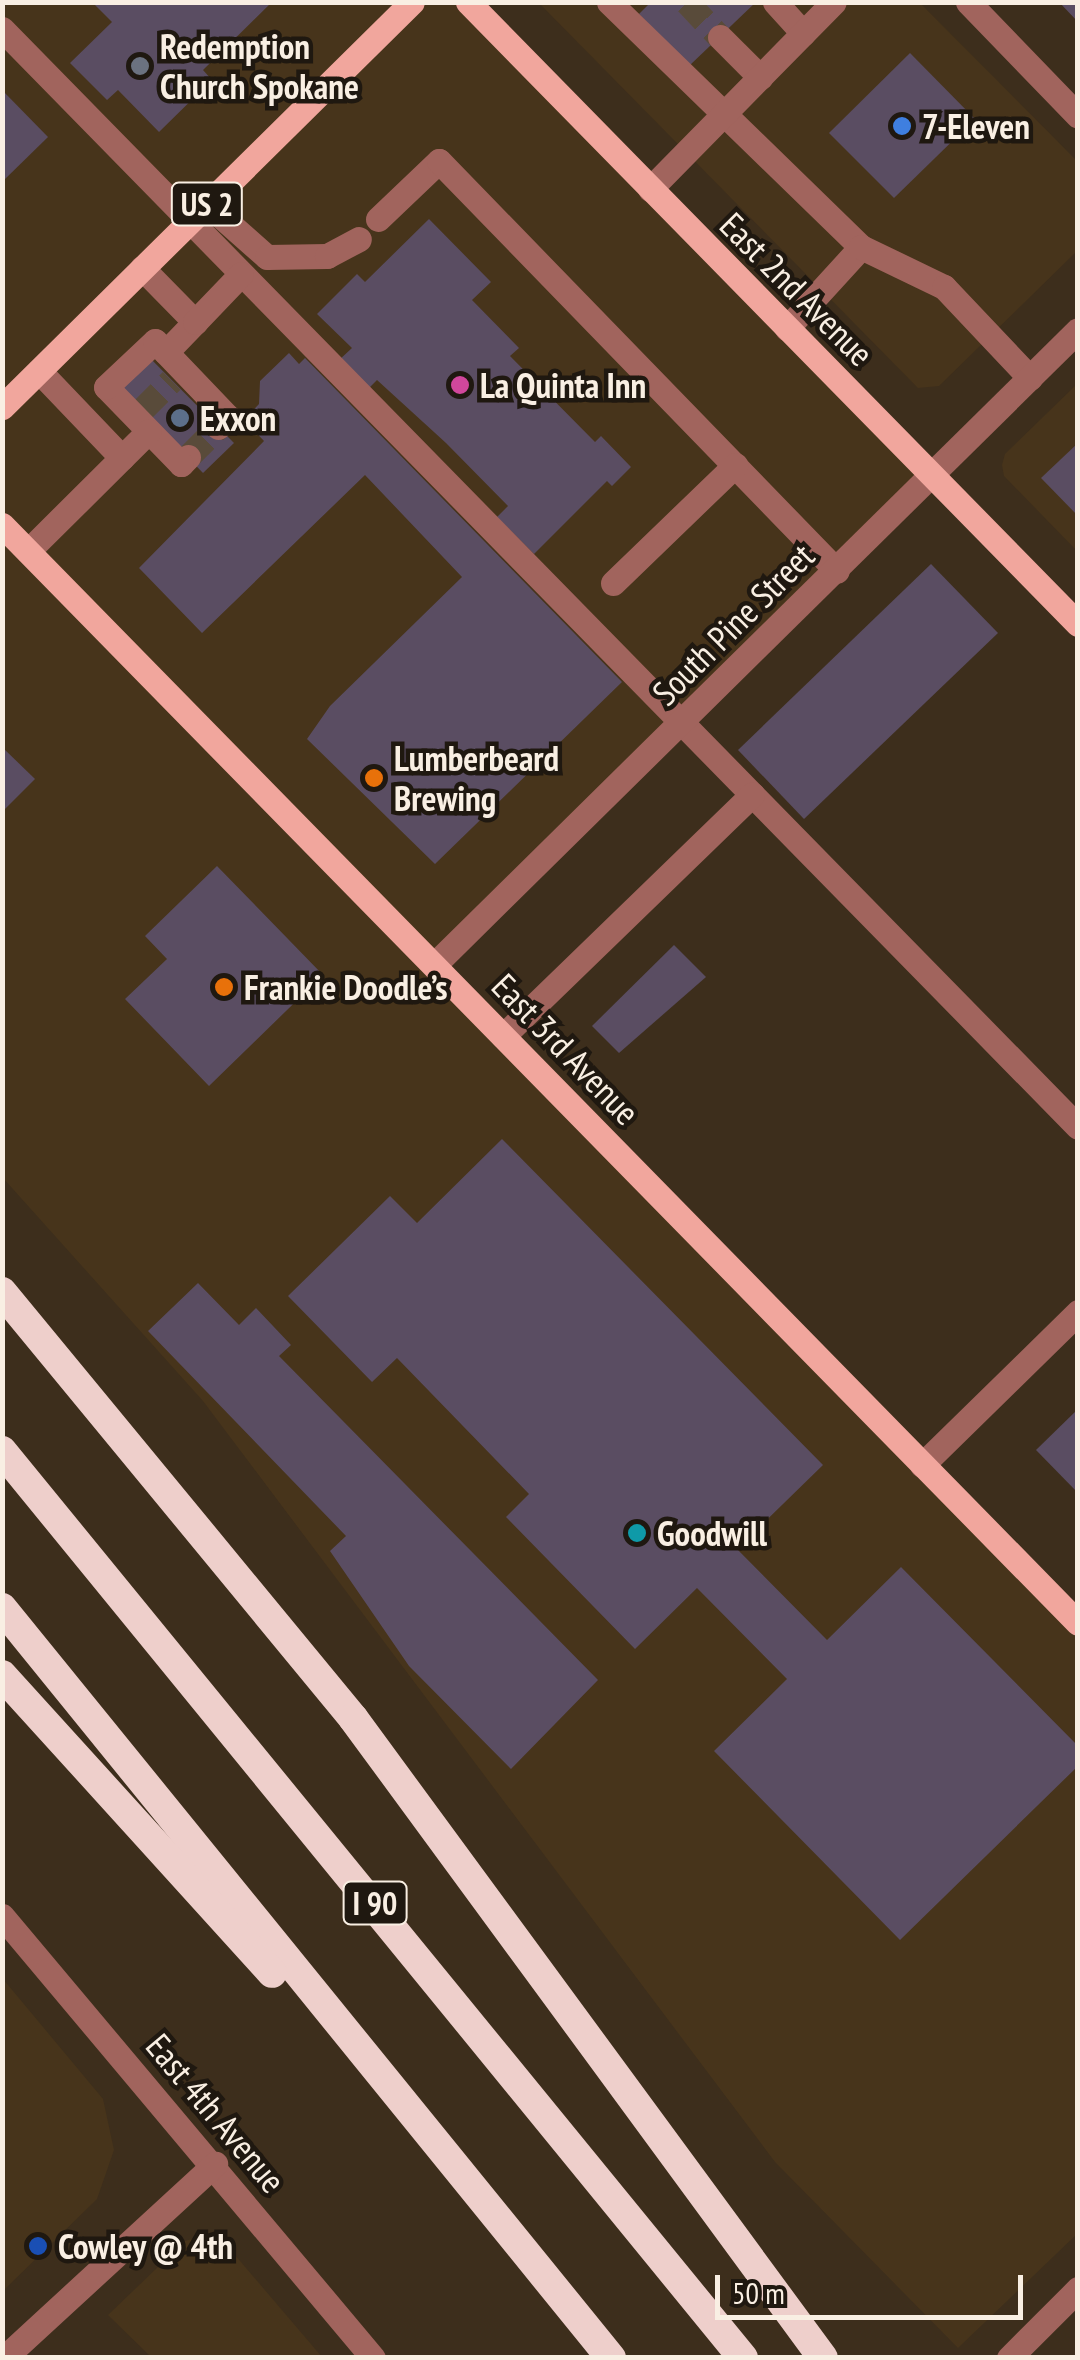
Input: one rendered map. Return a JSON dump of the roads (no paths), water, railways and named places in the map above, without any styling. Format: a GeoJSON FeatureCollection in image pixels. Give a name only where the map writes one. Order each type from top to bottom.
{"type":"FeatureCollection","features":[{"type":"Feature","properties":{"kind":"highway"},"geometry":{"type":"LineString","coordinates":[[2,1292],[354,1718],[824,2358]]}},
{"type":"Feature","properties":{"kind":"highway","name":"I 90"},"geometry":{"type":"LineString","coordinates":[[2,1452],[743,2358]]}},
{"type":"Feature","properties":{"kind":"highway"},"geometry":{"type":"LineString","coordinates":[[2,1608],[485,2209],[611,2358]]}},
{"type":"Feature","properties":{"kind":"highway"},"geometry":{"type":"LineString","coordinates":[[2,1675],[485,2209]]}},
{"type":"Feature","properties":{"kind":"main road","name":"US 2"},"geometry":{"type":"LineString","coordinates":[[2,407],[412,2]]}},
{"type":"Feature","properties":{"kind":"main road","name":"East 2nd Avenue"},"geometry":{"type":"LineString","coordinates":[[468,2],[1078,624]]}},
{"type":"Feature","properties":{"kind":"main road","name":"East 3rd Avenue"},"geometry":{"type":"LineString","coordinates":[[2,525],[1078,1623]]}},
{"type":"Feature","properties":{"kind":"street"},"geometry":{"type":"LineString","coordinates":[[610,2],[861,247],[944,287],[1030,378]]}},
{"type":"Feature","properties":{"kind":"street"},"geometry":{"type":"LineString","coordinates":[[775,2],[803,33]]}},
{"type":"Feature","properties":{"kind":"street"},"geometry":{"type":"LineString","coordinates":[[650,188],[834,2]]}},
{"type":"Feature","properties":{"kind":"street"},"geometry":{"type":"LineString","coordinates":[[968,2],[1078,116]]}},
{"type":"Feature","properties":{"kind":"street"},"geometry":{"type":"LineString","coordinates":[[2,29],[198,212],[266,257],[327,256],[359,239]]}},
{"type":"Feature","properties":{"kind":"street"},"geometry":{"type":"LineString","coordinates":[[720,37],[760,76]]}},
{"type":"Feature","properties":{"kind":"street"},"geometry":{"type":"LineString","coordinates":[[378,219],[439,161],[837,571]]}},
{"type":"Feature","properties":{"kind":"street"},"geometry":{"type":"LineString","coordinates":[[198,212],[241,274],[1078,1127]]}},
{"type":"Feature","properties":{"kind":"street"},"geometry":{"type":"LineString","coordinates":[[788,328],[861,247]]}},
{"type":"Feature","properties":{"kind":"street"},"geometry":{"type":"LineString","coordinates":[[142,268],[195,322]]}},
{"type":"Feature","properties":{"kind":"street"},"geometry":{"type":"LineString","coordinates":[[174,367],[195,322],[241,274]]}},
{"type":"Feature","properties":{"kind":"street","name":"South Pine Street"},"geometry":{"type":"LineString","coordinates":[[434,965],[1078,330]]}},
{"type":"Feature","properties":{"kind":"street"},"geometry":{"type":"LineString","coordinates":[[188,457],[182,464],[142,419],[106,387],[154,340],[174,367],[228,417],[218,427]]}},
{"type":"Feature","properties":{"kind":"street"},"geometry":{"type":"LineString","coordinates":[[39,371],[122,458]]}},
{"type":"Feature","properties":{"kind":"street"},"geometry":{"type":"LineString","coordinates":[[28,551],[122,458],[142,419]]}},
{"type":"Feature","properties":{"kind":"street"},"geometry":{"type":"LineString","coordinates":[[613,582],[735,466]]}},
{"type":"Feature","properties":{"kind":"street"},"geometry":{"type":"LineString","coordinates":[[504,1036],[752,795]]}},
{"type":"Feature","properties":{"kind":"street"},"geometry":{"type":"LineString","coordinates":[[922,1464],[1078,1312]]}},
{"type":"Feature","properties":{"kind":"street","name":"East 4th Avenue"},"geometry":{"type":"LineString","coordinates":[[2,1916],[215,2164],[373,2358]]}},
{"type":"Feature","properties":{"kind":"street"},"geometry":{"type":"LineString","coordinates":[[4,2358],[215,2164]]}},
{"type":"Feature","properties":{"kind":"street"},"geometry":{"type":"LineString","coordinates":[[1009,2358],[1078,2290]]}},
{"type":"Feature","properties":{"kind":"tunnel"},"geometry":{"type":"LineString","coordinates":[[687,2],[720,37]]}},
{"type":"Feature","properties":{"kind":"tunnel"},"geometry":{"type":"LineString","coordinates":[[142,410],[172,380]]}},
{"type":"Feature","properties":{"kind":"tunnel"},"geometry":{"type":"LineString","coordinates":[[188,457],[218,427]]}},
{"type":"Feature","properties":{"kind":"place","name":"Redemption Church Spokane"},"geometry":{"type":"Point","coordinates":[140,66]}},
{"type":"Feature","properties":{"kind":"place","name":"7-Eleven"},"geometry":{"type":"Point","coordinates":[902,126]}},
{"type":"Feature","properties":{"kind":"place","name":"La Quinta Inn"},"geometry":{"type":"Point","coordinates":[460,385]}},
{"type":"Feature","properties":{"kind":"place","name":"Exxon"},"geometry":{"type":"Point","coordinates":[180,418]}},
{"type":"Feature","properties":{"kind":"place","name":"Lumberbeard Brewing"},"geometry":{"type":"Point","coordinates":[374,778]}},
{"type":"Feature","properties":{"kind":"place","name":"Frankie Doodle’s"},"geometry":{"type":"Point","coordinates":[224,987]}},
{"type":"Feature","properties":{"kind":"place","name":"Goodwill"},"geometry":{"type":"Point","coordinates":[637,1533]}},
{"type":"Feature","properties":{"kind":"place","name":"Cowley @ 4th"},"geometry":{"type":"Point","coordinates":[38,2246]}}]}
